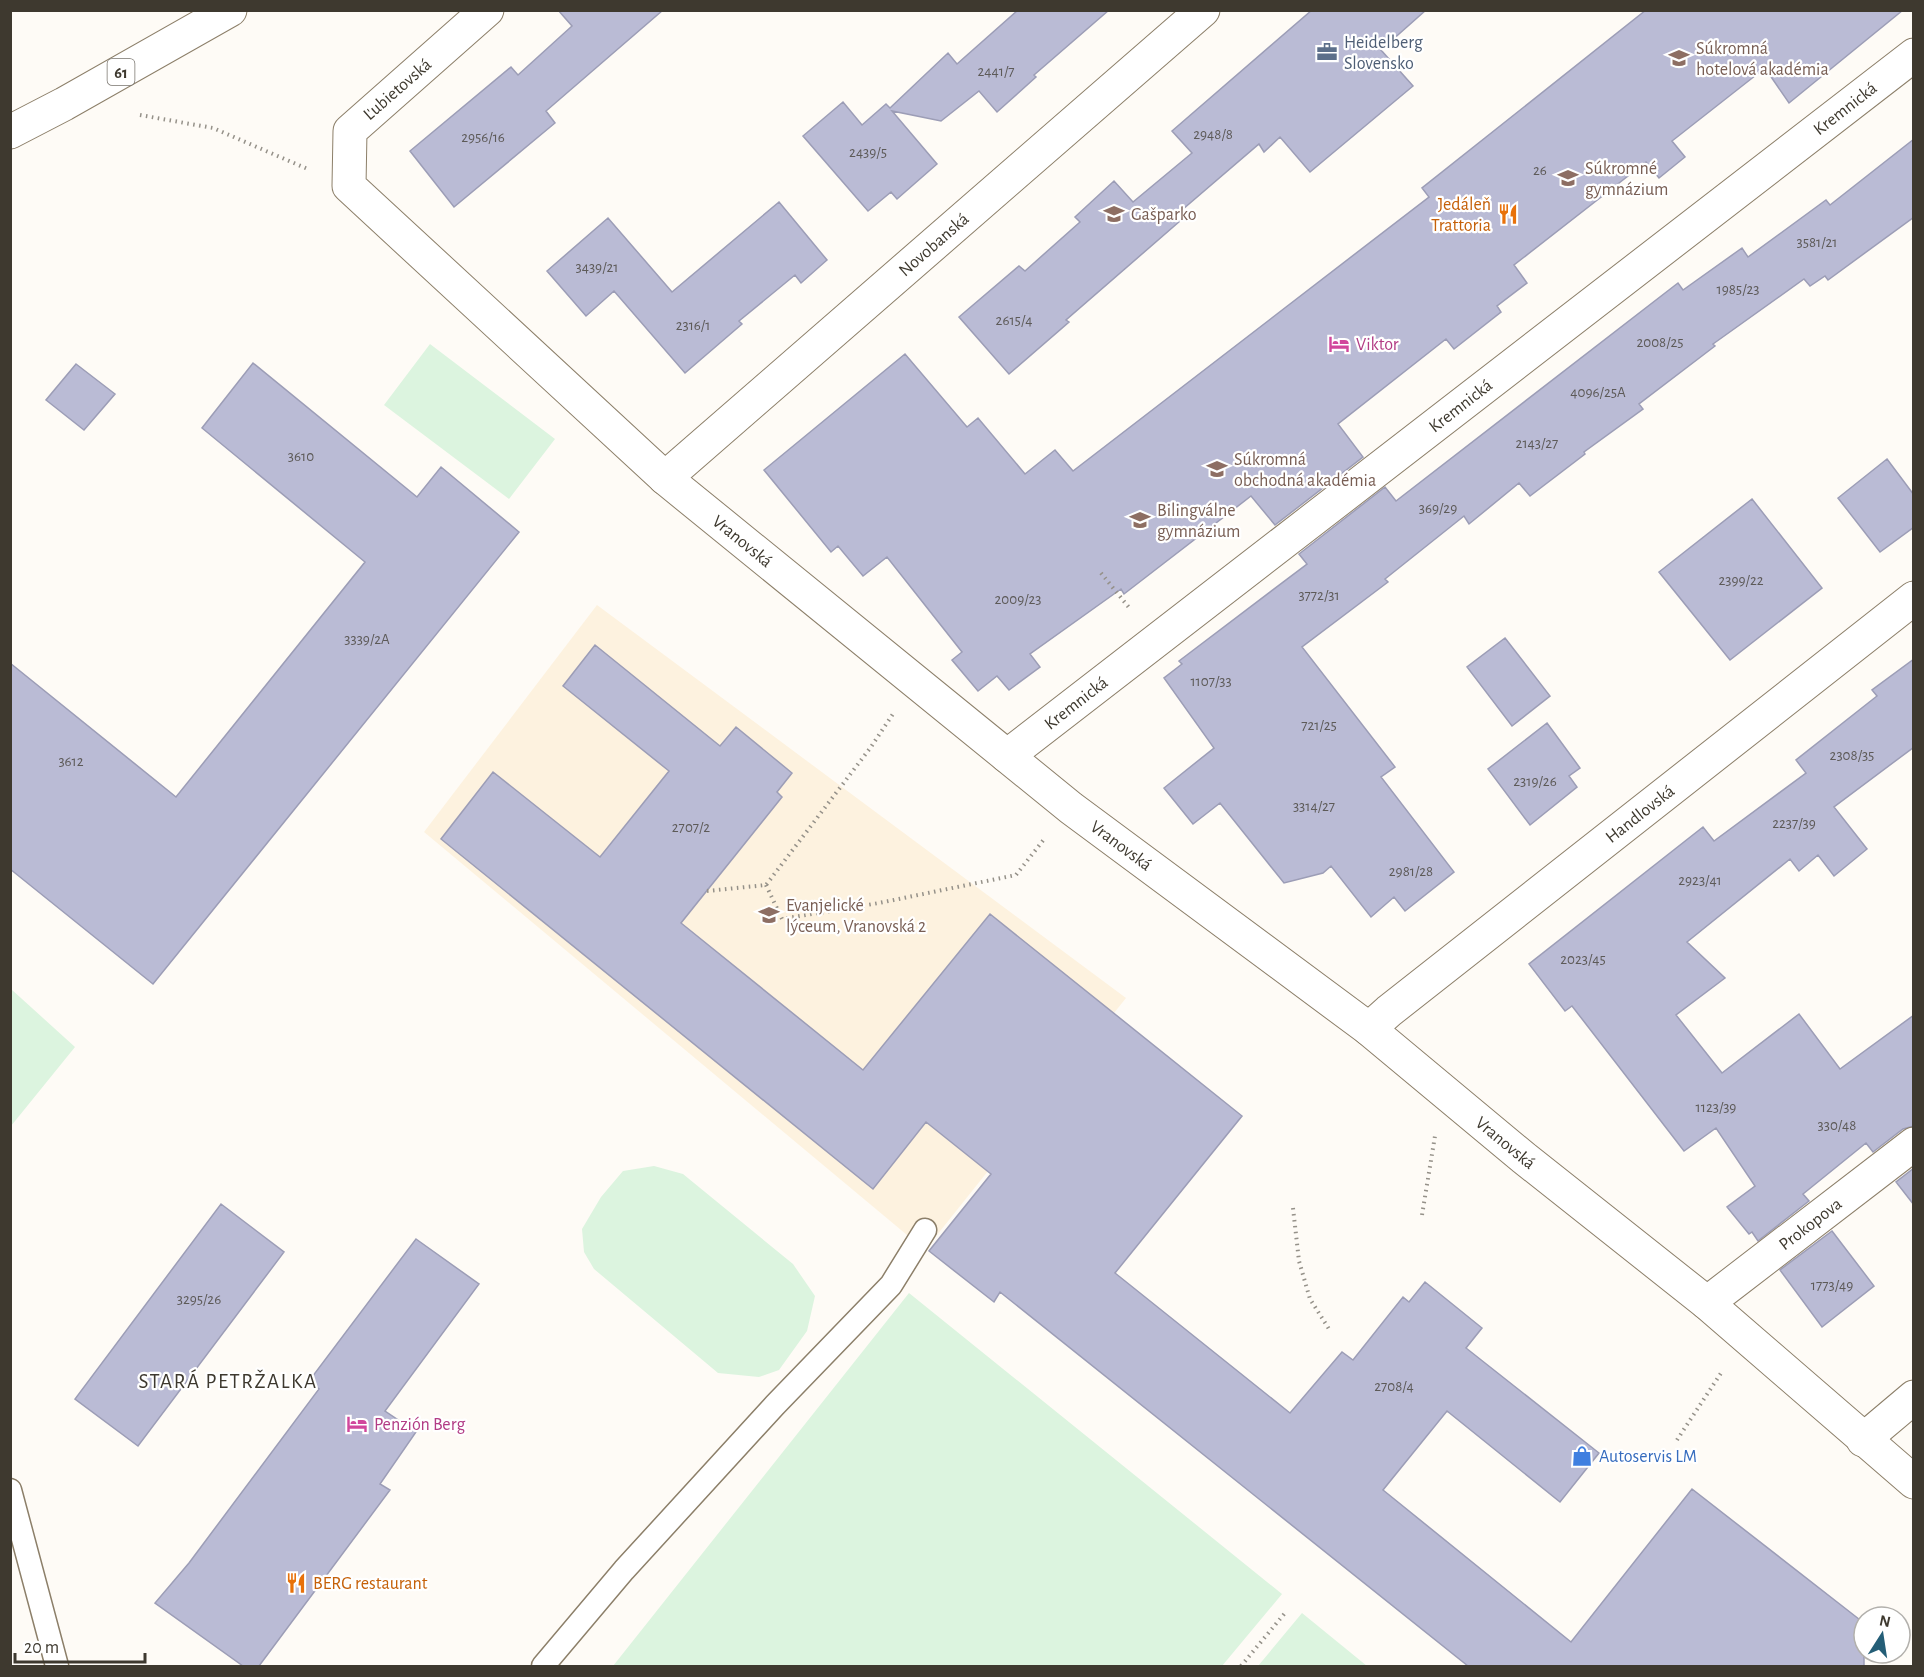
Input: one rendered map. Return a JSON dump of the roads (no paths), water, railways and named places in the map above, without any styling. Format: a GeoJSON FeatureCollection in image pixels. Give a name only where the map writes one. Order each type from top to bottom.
{"type":"FeatureCollection","features":[{"type":"Feature","properties":{"kind":"street","name":"61"},"geometry":{"type":"LineString","coordinates":[[10,132],[64,105],[230,10]]}},
{"type":"Feature","properties":{"kind":"street","name":"Ľubietovská"},"geometry":{"type":"LineString","coordinates":[[348,186],[350,131],[487,10]]}},
{"type":"Feature","properties":{"kind":"street","name":"Novobanská"},"geometry":{"type":"LineString","coordinates":[[665,478],[1203,10]]}},
{"type":"Feature","properties":{"kind":"street","name":"Kremnická"},"geometry":{"type":"LineString","coordinates":[[1007,756],[1914,55]]}},
{"type":"Feature","properties":{"kind":"street","name":"Vranovská"},"geometry":{"type":"LineString","coordinates":[[348,186],[665,478],[1071,808],[1369,1029],[1524,1158],[1707,1304],[1914,1482]]}},
{"type":"Feature","properties":{"kind":"street","name":"Handlovská"},"geometry":{"type":"LineString","coordinates":[[1369,1029],[1914,598]]}},
{"type":"Feature","properties":{"kind":"street","name":"Prokopova"},"geometry":{"type":"LineString","coordinates":[[1707,1304],[1914,1144]]}},
{"type":"Feature","properties":{"kind":"street"},"geometry":{"type":"LineString","coordinates":[[1863,1440],[1914,1397]]}},
{"type":"Feature","properties":{"kind":"lane"},"geometry":{"type":"LineString","coordinates":[[543,1666],[624,1570],[775,1405],[891,1285],[925,1230]]}},
{"type":"Feature","properties":{"kind":"lane"},"geometry":{"type":"LineString","coordinates":[[10,1490],[57,1666]]}},
{"type":"Feature","properties":{"kind":"place","name":"Heidelberg Slovensko"},"geometry":{"type":"Point","coordinates":[1327,52]}},
{"type":"Feature","properties":{"kind":"place","name":"Súkromná hotelová akadémia"},"geometry":{"type":"Point","coordinates":[1679,58]}},
{"type":"Feature","properties":{"kind":"place","name":"Súkromné gymnázium"},"geometry":{"type":"Point","coordinates":[1568,178]}},
{"type":"Feature","properties":{"kind":"place","name":"Gašparko"},"geometry":{"type":"Point","coordinates":[1114,214]}},
{"type":"Feature","properties":{"kind":"place","name":"Jedáleň Trattoria"},"geometry":{"type":"Point","coordinates":[1508,214]}},
{"type":"Feature","properties":{"kind":"place","name":"Viktor"},"geometry":{"type":"Point","coordinates":[1339,344]}},
{"type":"Feature","properties":{"kind":"place","name":"Súkromná obchodná akadémia"},"geometry":{"type":"Point","coordinates":[1217,469]}},
{"type":"Feature","properties":{"kind":"place","name":"Bilingválne gymnázium"},"geometry":{"type":"Point","coordinates":[1140,520]}},
{"type":"Feature","properties":{"kind":"place","name":"Evanjelické lýceum, Vranovská 2"},"geometry":{"type":"Point","coordinates":[769,915]}},
{"type":"Feature","properties":{"kind":"place","name":"Penzión Berg"},"geometry":{"type":"Point","coordinates":[357,1424]}},
{"type":"Feature","properties":{"kind":"place","name":"Autoservis LM"},"geometry":{"type":"Point","coordinates":[1582,1456]}},
{"type":"Feature","properties":{"kind":"place","name":"BERG restaurant"},"geometry":{"type":"Point","coordinates":[296,1583]}},
{"type":"Feature","properties":{"kind":"district","name":"STARÁ PETRŽALKA"},"geometry":{"type":"Point","coordinates":[228,1381]}}]}
